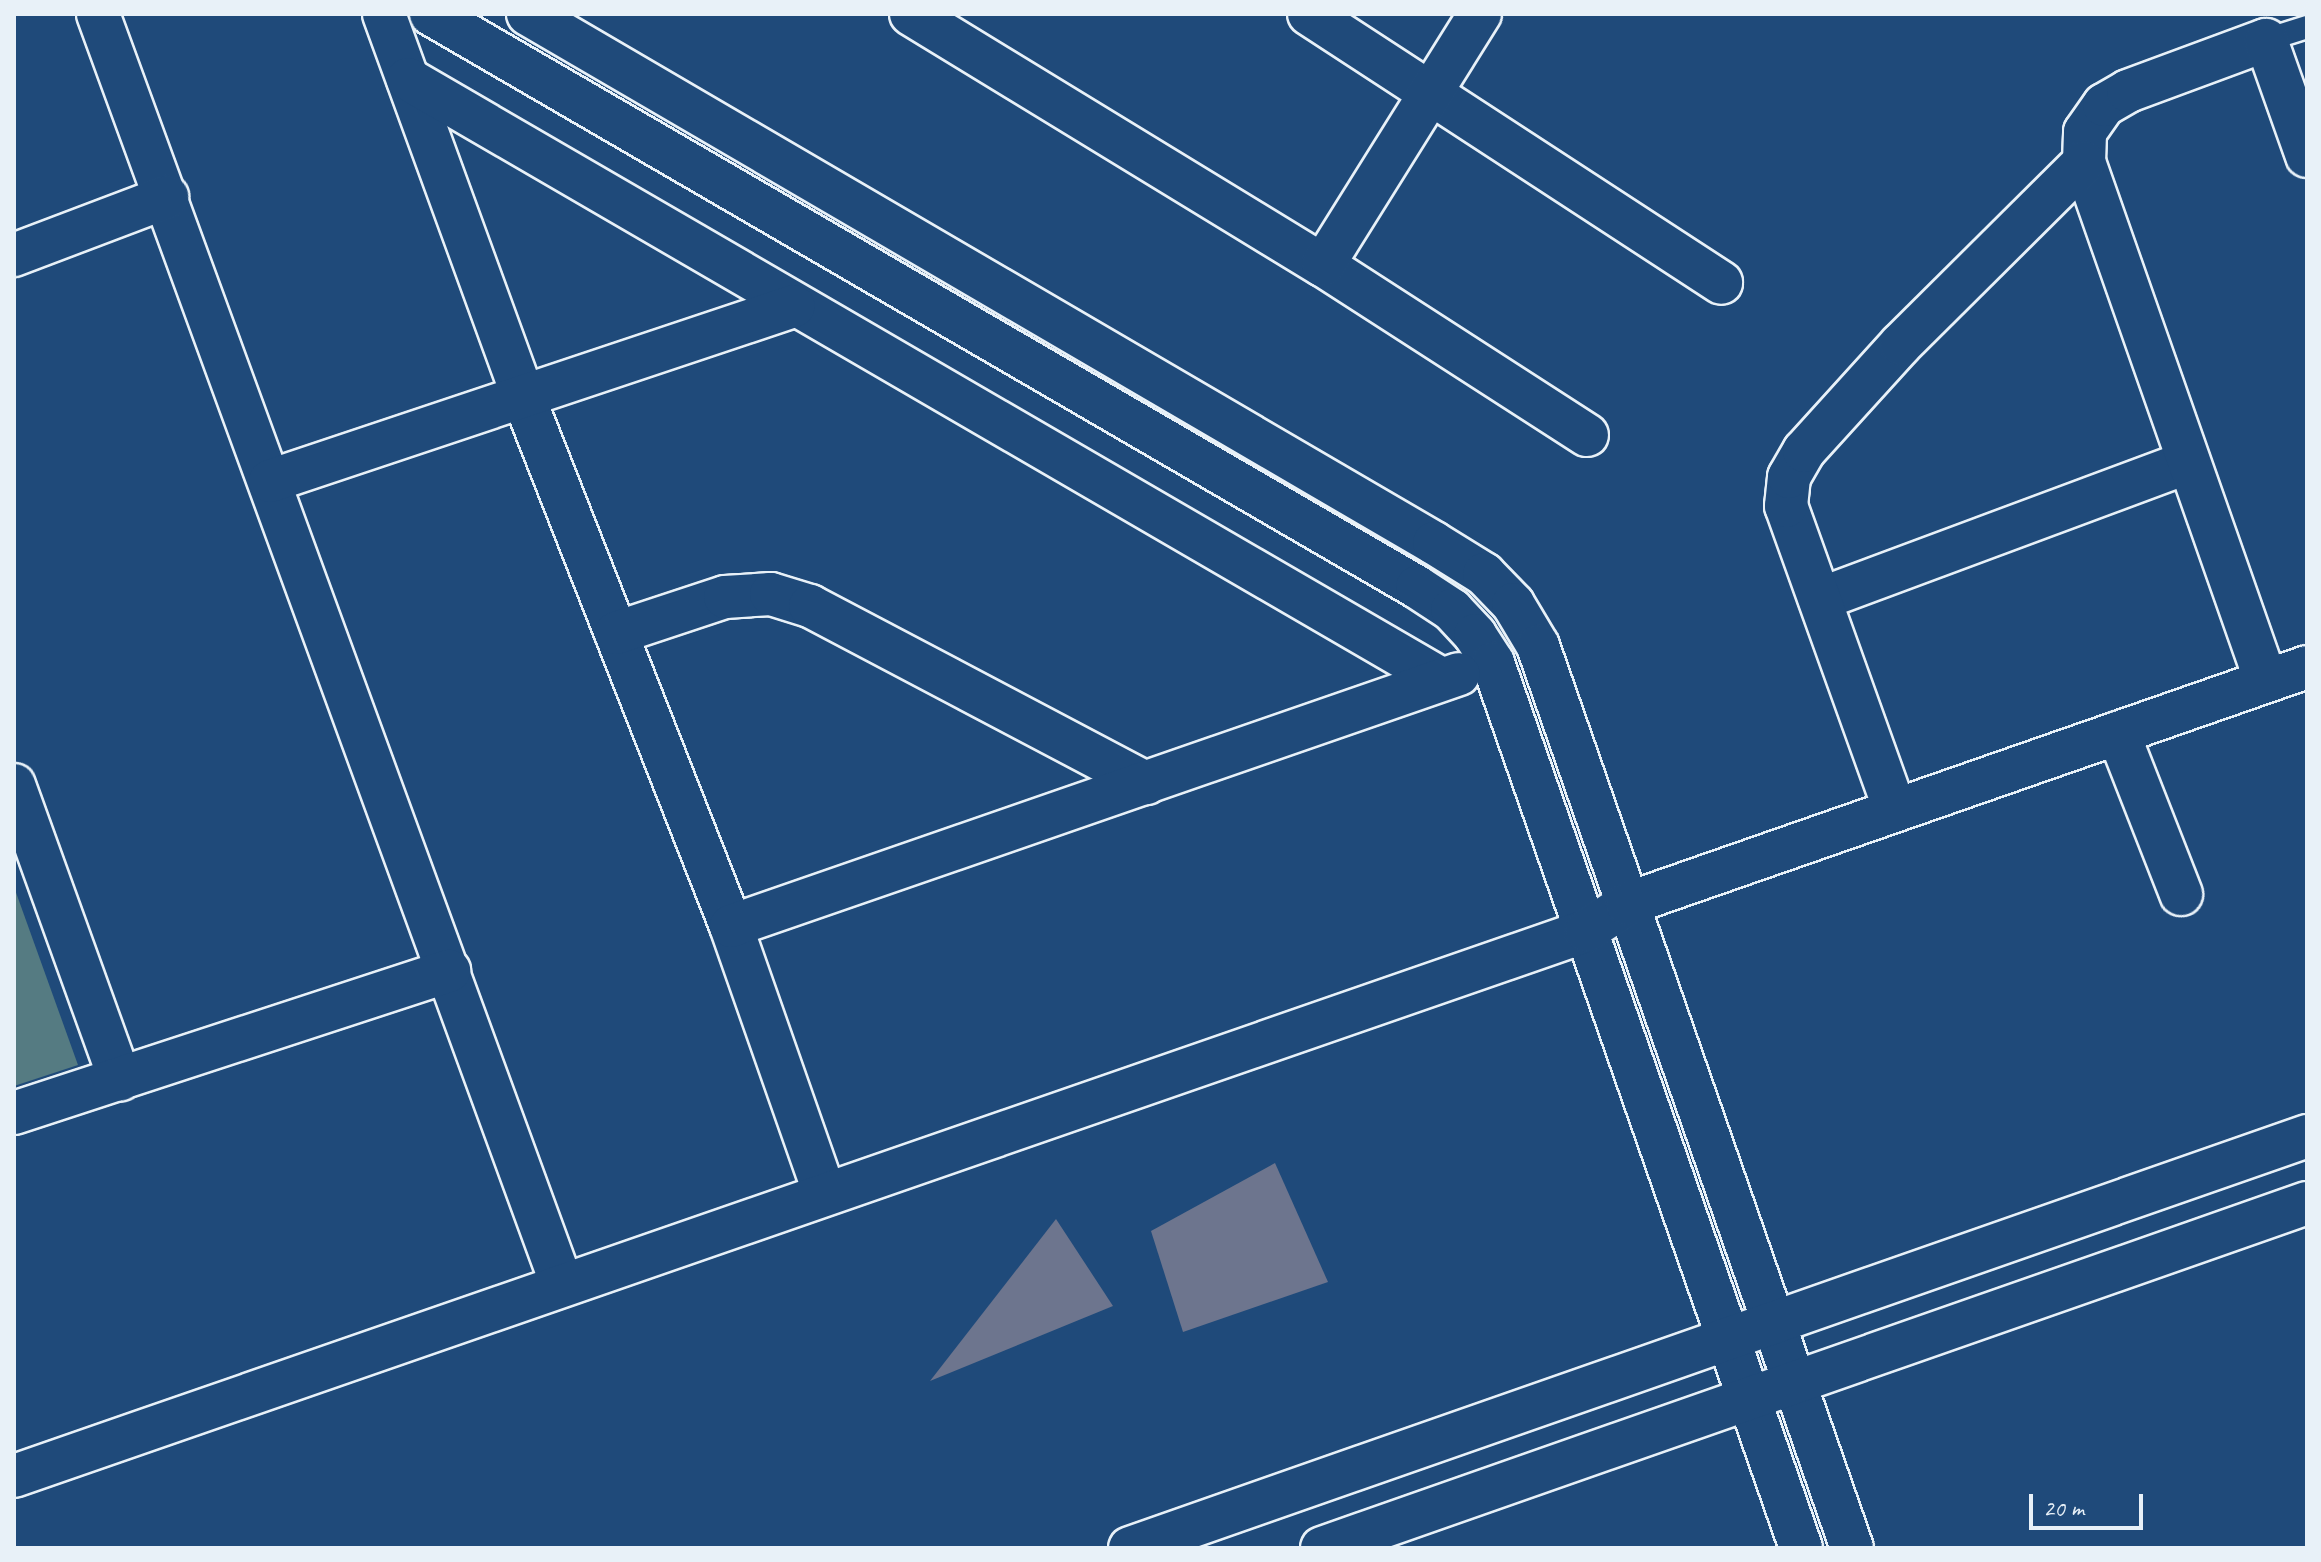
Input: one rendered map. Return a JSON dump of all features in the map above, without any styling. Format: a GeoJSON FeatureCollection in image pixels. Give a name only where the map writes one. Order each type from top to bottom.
{"type":"FeatureCollection","features":[{"type":"Feature","properties":{"kind":"street"},"geometry":{"type":"LineString","coordinates":[[98,14],[562,1285]]}},
{"type":"Feature","properties":{"kind":"street"},"geometry":{"type":"LineString","coordinates":[[384,14],[523,396],[731,926],[825,1194]]}},
{"type":"Feature","properties":{"kind":"street"},"geometry":{"type":"LineString","coordinates":[[431,14],[1452,610],[1493,663],[1801,1548]]}},
{"type":"Feature","properties":{"kind":"street"},"geometry":{"type":"LineString","coordinates":[[528,14],[1484,574],[1513,604],[1538,646],[1771,1323],[1852,1548]]}},
{"type":"Feature","properties":{"kind":"street"},"geometry":{"type":"LineString","coordinates":[[911,14],[1323,265],[1587,435]]}},
{"type":"Feature","properties":{"kind":"street"},"geometry":{"type":"LineString","coordinates":[[1309,14],[1430,90],[1721,283]]}},
{"type":"Feature","properties":{"kind":"street"},"geometry":{"type":"LineString","coordinates":[[1323,265],[1480,14]]}},
{"type":"Feature","properties":{"kind":"street"},"geometry":{"type":"LineString","coordinates":[[2266,681],[2186,463],[2084,162],[2085,132],[2104,105],[2128,91],[2266,40],[2307,156]]}},
{"type":"Feature","properties":{"kind":"street"},"geometry":{"type":"LineString","coordinates":[[408,79],[794,306],[1441,679]]}},
{"type":"Feature","properties":{"kind":"street"},"geometry":{"type":"LineString","coordinates":[[1895,810],[1786,506],[1789,477],[1804,451],[1901,344],[2084,162]]}},
{"type":"Feature","properties":{"kind":"street"},"geometry":{"type":"LineString","coordinates":[[14,255],[167,197]]}},
{"type":"Feature","properties":{"kind":"street"},"geometry":{"type":"LineString","coordinates":[[270,481],[794,306]]}},
{"type":"Feature","properties":{"kind":"street"},"geometry":{"type":"LineString","coordinates":[[1820,599],[2186,463]]}},
{"type":"Feature","properties":{"kind":"street"},"geometry":{"type":"LineString","coordinates":[[616,633],[725,597],[771,594],[810,606],[1146,783]]}},
{"type":"Feature","properties":{"kind":"street"},"geometry":{"type":"LineString","coordinates":[[731,926],[1493,663]]}},
{"type":"Feature","properties":{"kind":"street"},"geometry":{"type":"LineString","coordinates":[[14,1476],[1586,931],[1627,904],[2307,667]]}},
{"type":"Feature","properties":{"kind":"street"},"geometry":{"type":"LineString","coordinates":[[2118,733],[2181,894]]}},
{"type":"Feature","properties":{"kind":"street"},"geometry":{"type":"LineString","coordinates":[[14,785],[120,1079]]}},
{"type":"Feature","properties":{"kind":"street"},"geometry":{"type":"LineString","coordinates":[[14,1113],[449,971]]}},
{"type":"Feature","properties":{"kind":"street"},"geometry":{"type":"LineString","coordinates":[[1130,1548],[2307,1136]]}},
{"type":"Feature","properties":{"kind":"street"},"geometry":{"type":"LineString","coordinates":[[1322,1548],[2307,1203]]}},
{"type":"Feature","properties":{"kind":"lane"},"geometry":{"type":"LineString","coordinates":[[2266,40],[2307,27]]}},
{"type":"Feature","properties":{"kind":"green space"},"geometry":{"type":"Polygon","coordinates":[[[14,887],[78,1065],[14,1086],[14,887]]]}},
{"type":"Feature","properties":{"kind":"building"},"geometry":{"type":"Polygon","coordinates":[[[1275,1163],[1328,1282],[1183,1332],[1151,1231],[1275,1163]]]}},
{"type":"Feature","properties":{"kind":"building"},"geometry":{"type":"Polygon","coordinates":[[[1056,1219],[1113,1306],[930,1381],[1056,1219]]]}}]}
